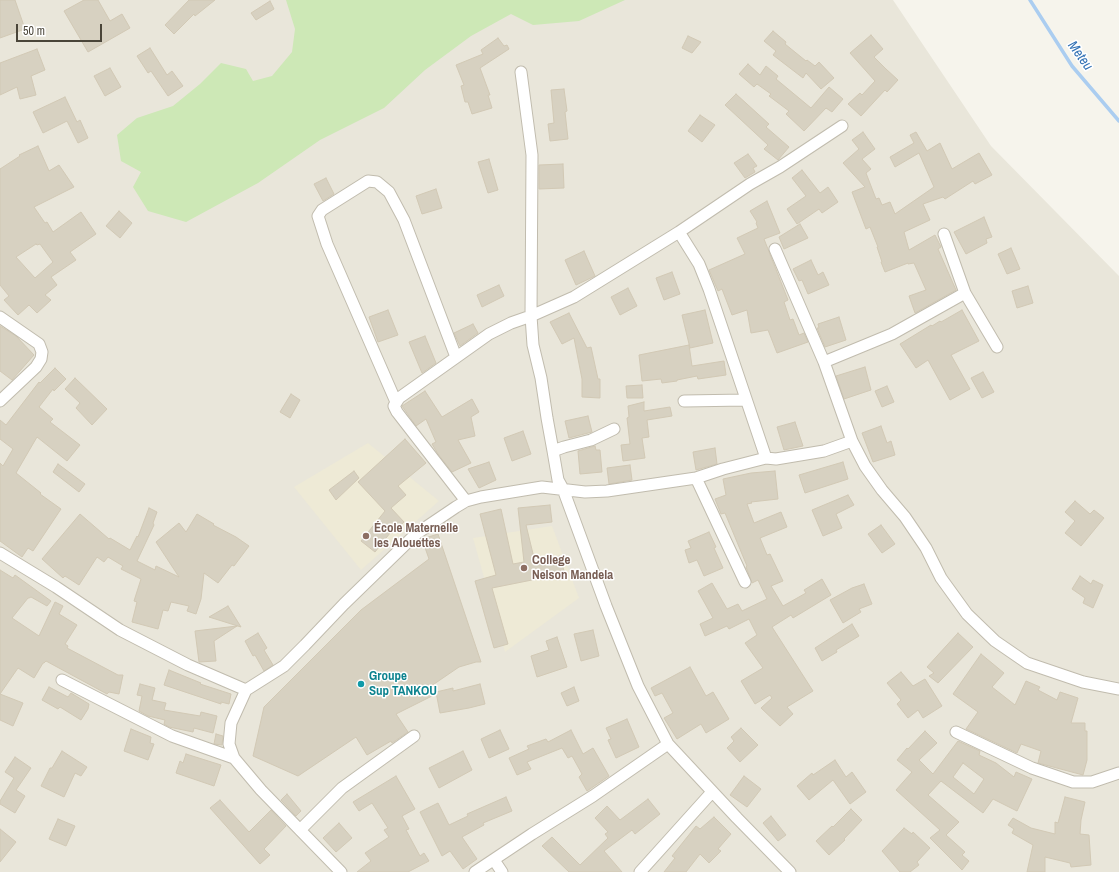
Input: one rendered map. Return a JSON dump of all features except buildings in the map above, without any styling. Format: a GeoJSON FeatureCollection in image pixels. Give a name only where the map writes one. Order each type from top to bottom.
{"type":"FeatureCollection","features":[{"type":"Feature","properties":{"kind":"street"},"geometry":{"type":"LineString","coordinates":[[521,72],[532,155],[531,316],[533,345],[541,378],[558,480],[563,489],[606,606],[638,686],[668,744],[712,792],[790,872]]}},
{"type":"Feature","properties":{"kind":"street"},"geometry":{"type":"LineString","coordinates":[[466,501],[397,412],[394,406],[398,398],[489,334],[511,323],[574,297],[679,232],[750,184],[780,168],[842,126]]}},
{"type":"Feature","properties":{"kind":"street"},"geometry":{"type":"LineString","coordinates":[[396,402],[327,244],[318,216],[322,210],[368,181],[377,182],[389,192],[404,220],[456,357]]}},
{"type":"Feature","properties":{"kind":"street"},"geometry":{"type":"LineString","coordinates":[[679,232],[699,264],[709,289],[745,400],[766,458]]}},
{"type":"Feature","properties":{"kind":"street"},"geometry":{"type":"LineString","coordinates":[[944,234],[965,293],[997,347]]}},
{"type":"Feature","properties":{"kind":"street"},"geometry":{"type":"LineString","coordinates":[[775,249],[824,362],[852,441],[865,466],[882,490],[905,517],[926,548],[941,578],[967,614],[995,641],[1027,663],[1083,682],[1119,689]]}},
{"type":"Feature","properties":{"kind":"street"},"geometry":{"type":"LineString","coordinates":[[824,362],[892,334],[965,293]]}},
{"type":"Feature","properties":{"kind":"street"},"geometry":{"type":"LineString","coordinates":[[0,317],[40,344],[42,352],[41,359],[36,366],[0,401]]}},
{"type":"Feature","properties":{"kind":"street"},"geometry":{"type":"LineString","coordinates":[[684,400],[745,400]]}},
{"type":"Feature","properties":{"kind":"street"},"geometry":{"type":"LineString","coordinates":[[553,451],[592,440],[614,429]]}},
{"type":"Feature","properties":{"kind":"street"},"geometry":{"type":"LineString","coordinates":[[341,872],[261,790],[234,758],[229,744],[231,723],[246,690],[284,666],[344,604],[416,534],[439,517],[466,501],[481,497],[542,487],[585,492],[607,491],[696,478],[723,469],[766,458],[776,459],[824,451],[852,441]]}},
{"type":"Feature","properties":{"kind":"street"},"geometry":{"type":"LineString","coordinates":[[696,478],[745,582]]}},
{"type":"Feature","properties":{"kind":"street"},"geometry":{"type":"LineString","coordinates":[[0,553],[56,587],[120,630],[188,665],[246,690]]}},
{"type":"Feature","properties":{"kind":"street"},"geometry":{"type":"LineString","coordinates":[[62,680],[172,736],[234,758]]}},
{"type":"Feature","properties":{"kind":"street"},"geometry":{"type":"LineString","coordinates":[[956,732],[1032,768],[1073,782],[1092,782],[1119,773]]}},
{"type":"Feature","properties":{"kind":"street"},"geometry":{"type":"LineString","coordinates":[[300,830],[342,788],[414,736]]}},
{"type":"Feature","properties":{"kind":"street"},"geometry":{"type":"LineString","coordinates":[[475,872],[593,796],[668,744]]}},
{"type":"Feature","properties":{"kind":"street"},"geometry":{"type":"LineString","coordinates":[[640,872],[712,792]]}},
{"type":"Feature","properties":{"kind":"street"},"geometry":{"type":"LineString","coordinates":[[494,860],[502,872]]}},
{"type":"Feature","properties":{"kind":"shaded area"},"geometry":{"type":"Polygon","coordinates":[[[0,0],[893,0],[991,146],[1119,276],[1119,872],[0,872],[0,0]]]}},
{"type":"Feature","properties":{"kind":"shaded area","name":"École Maternelle les Alouettes"},"geometry":{"type":"Polygon","coordinates":[[[368,443],[439,501],[361,570],[294,487],[368,443]]]}},
{"type":"Feature","properties":{"kind":"shaded area","name":"College Nelson Mandela"},"geometry":{"type":"Polygon","coordinates":[[[552,526],[579,598],[505,652],[473,538],[552,526]]]}},
{"type":"Feature","properties":{"kind":"green space"},"geometry":{"type":"Polygon","coordinates":[[[286,0],[625,0],[579,21],[533,25],[511,14],[471,36],[425,70],[384,108],[320,140],[258,183],[186,222],[148,211],[133,187],[141,172],[121,161],[117,135],[137,118],[173,106],[200,84],[221,63],[246,69],[253,81],[272,76],[292,52],[295,29],[286,0]]]}},
{"type":"Feature","properties":{"kind":"waterway","name":"Meteu"},"geometry":{"type":"LineString","coordinates":[[1030,0],[1072,66],[1119,121]]}},
{"type":"Feature","properties":{"kind":"place","name":"École Maternelle les Alouettes"},"geometry":{"type":"Point","coordinates":[366,536]}},
{"type":"Feature","properties":{"kind":"place","name":"College Nelson Mandela"},"geometry":{"type":"Point","coordinates":[524,568]}},
{"type":"Feature","properties":{"kind":"place","name":"Groupe Sup TANKOU"},"geometry":{"type":"Point","coordinates":[361,684]}}]}
